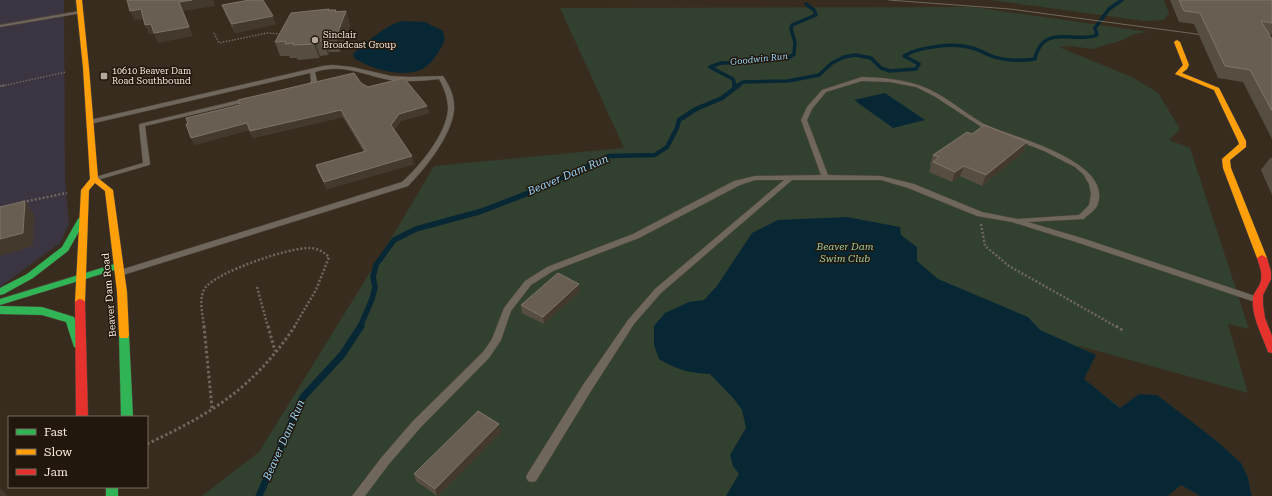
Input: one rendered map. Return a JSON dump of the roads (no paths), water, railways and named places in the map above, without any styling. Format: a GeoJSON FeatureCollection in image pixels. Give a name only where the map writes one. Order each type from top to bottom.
{"type":"FeatureCollection","features":[{"type":"Feature","properties":{"kind":"main road"},"geometry":{"type":"LineString","coordinates":[[79,0],[94,179],[85,190],[80,278],[82,416]]}},
{"type":"Feature","properties":{"kind":"main road"},"geometry":{"type":"LineString","coordinates":[[1177,42],[1186,65],[1185,68],[1178,74],[1217,89],[1221,94],[1242,141],[1243,145],[1239,149],[1230,153],[1226,159],[1227,168],[1266,269],[1268,288],[1258,292],[1257,299],[1259,312],[1272,349]]}},
{"type":"Feature","properties":{"kind":"main road","name":"Beaver Dam Road"},"geometry":{"type":"LineString","coordinates":[[94,179],[109,190],[122,292],[127,416]]}},
{"type":"Feature","properties":{"kind":"main road"},"geometry":{"type":"LineString","coordinates":[[0,292],[30,276],[65,249],[84,214]]}},
{"type":"Feature","properties":{"kind":"main road"},"geometry":{"type":"LineString","coordinates":[[0,302],[80,278],[119,270]]}},
{"type":"Feature","properties":{"kind":"main road"},"geometry":{"type":"LineString","coordinates":[[0,310],[42,311],[70,320],[81,354]]}},
{"type":"Feature","properties":{"kind":"lane"},"geometry":{"type":"LineString","coordinates":[[0,26],[80,12]]}},
{"type":"Feature","properties":{"kind":"lane"},"geometry":{"type":"LineString","coordinates":[[90,122],[324,67],[334,66],[390,78],[422,79],[441,77],[447,87],[451,109],[450,117],[423,166],[413,178],[405,184],[119,270]]}},
{"type":"Feature","properties":{"kind":"lane"},"geometry":{"type":"LineString","coordinates":[[296,89],[312,84],[315,77],[312,71]]}},
{"type":"Feature","properties":{"kind":"lane"},"geometry":{"type":"LineString","coordinates":[[825,178],[804,120],[809,108],[816,98],[824,91],[862,79],[904,82],[918,86],[982,125],[1046,150],[1076,166],[1086,173],[1093,184],[1095,194],[1093,206],[1081,217],[1013,220]]}},
{"type":"Feature","properties":{"kind":"lane"},"geometry":{"type":"LineString","coordinates":[[94,179],[147,164],[142,125],[258,98]]}},
{"type":"Feature","properties":{"kind":"lane"},"geometry":{"type":"LineString","coordinates":[[358,496],[385,461],[417,424],[486,355],[496,340],[507,310],[528,283],[550,269],[636,236],[737,183],[754,178],[881,178],[911,186],[980,214],[1013,220],[1082,241],[1257,299]]}},
{"type":"Feature","properties":{"kind":"lane"},"geometry":{"type":"LineString","coordinates":[[532,477],[587,388],[631,322],[658,291],[789,179]]}},
{"type":"Feature","properties":{"kind":"water"},"geometry":{"type":"Polygon","coordinates":[[[402,21],[425,22],[443,31],[443,44],[435,58],[427,66],[421,70],[401,73],[376,68],[354,58],[353,54],[376,35],[395,23],[402,21]]]}},
{"type":"Feature","properties":{"kind":"water"},"geometry":{"type":"Polygon","coordinates":[[[885,93],[925,120],[893,128],[854,100],[885,93]]]}},
{"type":"Feature","properties":{"kind":"water"},"geometry":{"type":"Polygon","coordinates":[[[847,217],[900,227],[901,235],[917,247],[917,261],[938,279],[1028,317],[1040,330],[1096,355],[1084,379],[1120,408],[1139,394],[1157,395],[1218,442],[1241,463],[1248,477],[1252,496],[1200,496],[1181,485],[1168,496],[726,496],[739,474],[733,466],[730,455],[746,428],[742,410],[734,399],[710,374],[683,370],[659,359],[654,345],[654,326],[665,313],[689,302],[704,300],[717,286],[752,233],[778,220],[847,217]]]}},
{"type":"Feature","properties":{"kind":"waterway","name":"Beaver Dam Run"},"geometry":{"type":"LineString","coordinates":[[737,86],[743,82],[788,81],[819,75],[832,63],[844,57],[855,55],[871,58],[881,68],[890,71],[916,69],[919,64],[904,56],[926,48],[953,45],[976,49],[994,57],[1018,60],[1035,59],[1039,48],[1044,42],[1051,38],[1090,37],[1097,35],[1095,28],[1109,9],[1122,0]]}},
{"type":"Feature","properties":{"kind":"waterway","name":"Goodwin Run"},"geometry":{"type":"LineString","coordinates":[[735,86],[733,79],[710,67],[721,63],[754,62],[790,57],[794,54],[795,42],[791,29],[792,25],[816,15],[814,10],[806,4]]}},
{"type":"Feature","properties":{"kind":"waterway","name":"Beaver Dam Run"},"geometry":{"type":"LineString","coordinates":[[529,193],[609,156],[655,155],[667,147],[677,128],[679,120],[696,109],[722,98],[739,85]]}},
{"type":"Feature","properties":{"kind":"waterway","name":"Beaver Dam Run"},"geometry":{"type":"LineString","coordinates":[[360,327],[372,299],[375,287],[373,277],[376,265],[394,240],[416,229],[482,211],[531,192]]}},
{"type":"Feature","properties":{"kind":"waterway","name":"Beaver Dam Run"},"geometry":{"type":"LineString","coordinates":[[259,496],[303,397],[342,355],[361,326]]}},
{"type":"Feature","properties":{"kind":"tram line"},"geometry":{"type":"LineString","coordinates":[[889,0],[1010,9],[1211,36]]}},
{"type":"Feature","properties":{"kind":"place","name":"Sinclair Broadcast Group"},"geometry":{"type":"Point","coordinates":[315,40]}},
{"type":"Feature","properties":{"kind":"place","name":"10610 Beaver Dam Road Southbound"},"geometry":{"type":"Point","coordinates":[104,76]}},
{"type":"Feature","properties":{"kind":"park label","name":"Beaver Dam Swim Club"},"geometry":{"type":"Point","coordinates":[845,252]}}]}
